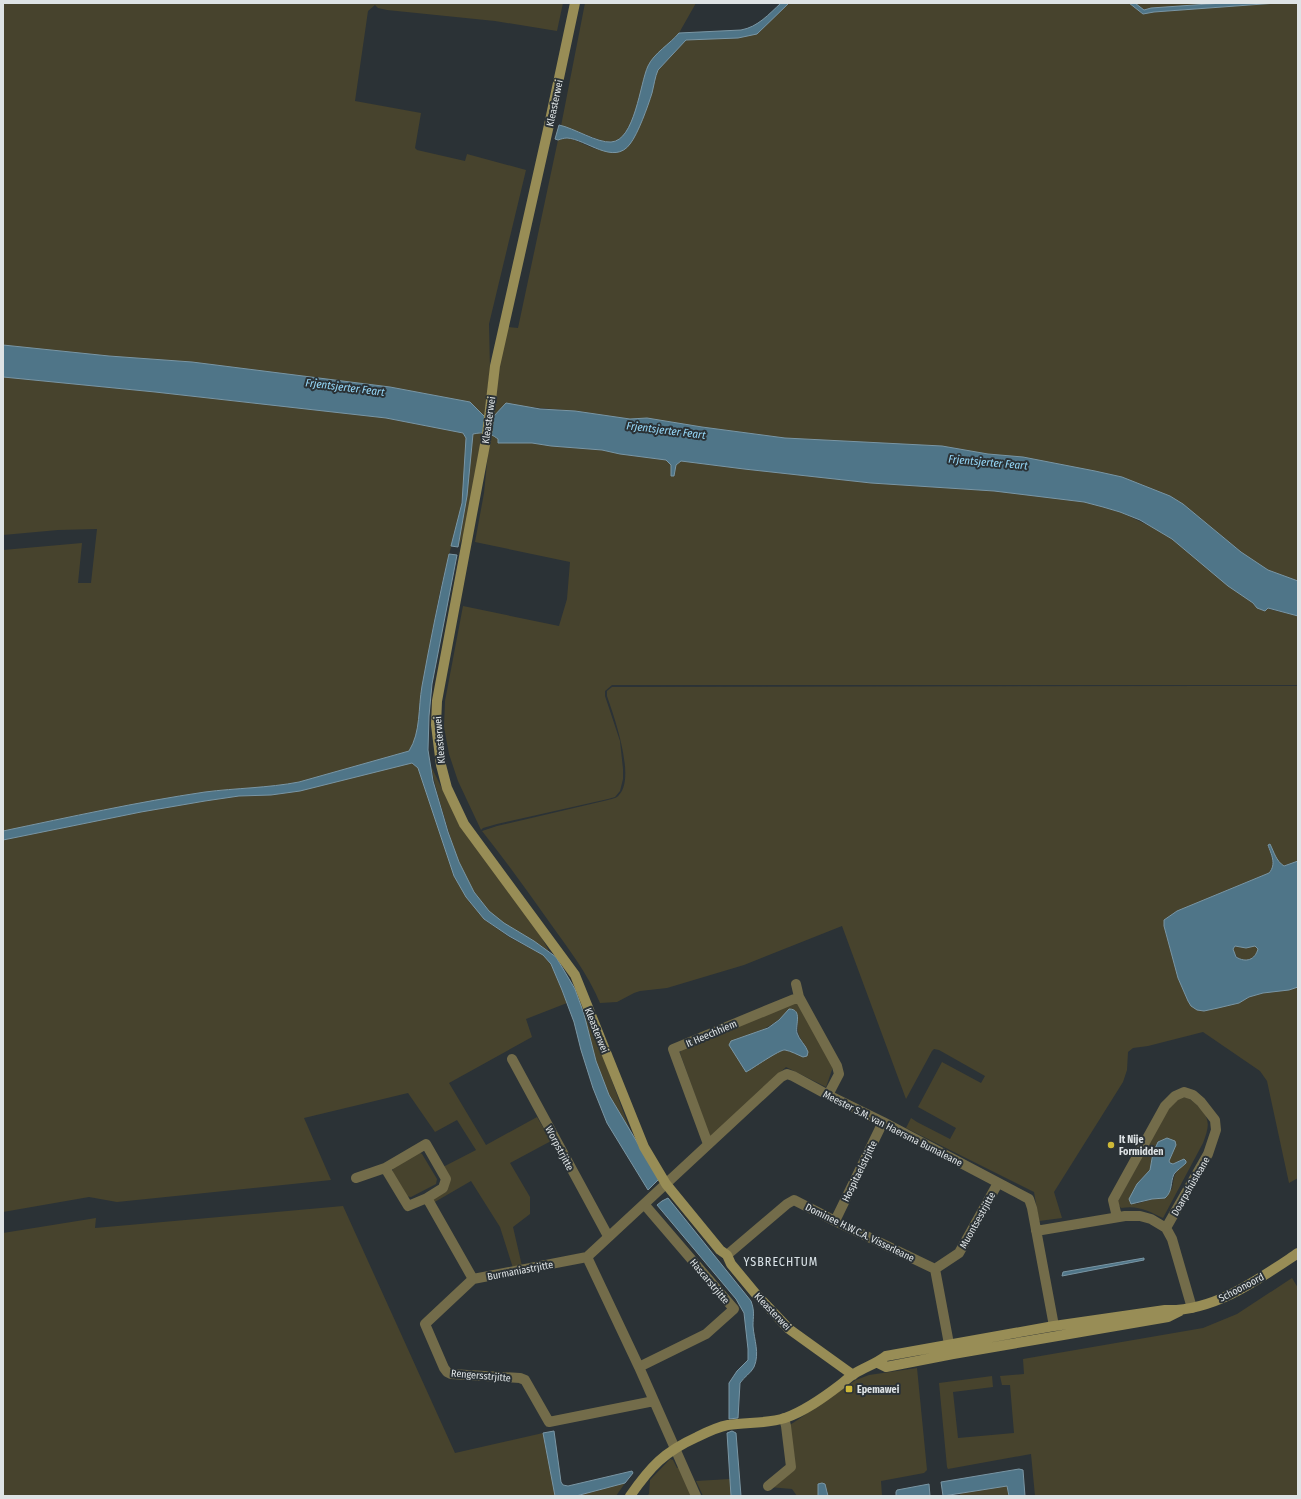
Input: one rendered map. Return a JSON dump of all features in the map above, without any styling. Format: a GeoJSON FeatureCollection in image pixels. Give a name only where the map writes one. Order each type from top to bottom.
{"type":"FeatureCollection","features":[{"type":"Feature","properties":{"kind":"street","name":"Kleasterwei"},"geometry":{"type":"LineString","coordinates":[[575,3],[526,233],[500,342],[488,415],[487,434],[437,701],[436,725],[440,765],[447,788],[464,824],[575,975],[644,1147],[666,1184],[720,1250],[727,1255],[731,1264],[789,1329],[853,1375]]}},
{"type":"Feature","properties":{"kind":"street"},"geometry":{"type":"LineString","coordinates":[[796,984],[799,997],[837,1066],[839,1074],[828,1095]]}},
{"type":"Feature","properties":{"kind":"street","name":"It Heechhiem"},"geometry":{"type":"LineString","coordinates":[[708,1144],[673,1049],[799,997]]}},
{"type":"Feature","properties":{"kind":"street","name":"Worpstrjitte"},"geometry":{"type":"LineString","coordinates":[[512,1059],[608,1236]]}},
{"type":"Feature","properties":{"kind":"street","name":"Meester S.M. van Haersma Bumaleane"},"geometry":{"type":"LineString","coordinates":[[666,1184],[781,1076],[787,1074],[793,1076],[1029,1199],[1032,1208],[1054,1326]]}},
{"type":"Feature","properties":{"kind":"street","name":"Doarpshûsleane"},"geometry":{"type":"LineString","coordinates":[[1117,1217],[1113,1200],[1165,1106],[1175,1096],[1184,1092],[1193,1095],[1201,1102],[1215,1120],[1216,1130],[1208,1154],[1166,1228]]}},
{"type":"Feature","properties":{"kind":"street","name":"Hospitaelstrjitte"},"geometry":{"type":"LineString","coordinates":[[835,1221],[883,1122]]}},
{"type":"Feature","properties":{"kind":"street"},"geometry":{"type":"LineString","coordinates":[[356,1178],[385,1168],[426,1144],[446,1179],[443,1188],[427,1198],[408,1206],[385,1168]]}},
{"type":"Feature","properties":{"kind":"street","name":"Muontsestrjitte"},"geometry":{"type":"LineString","coordinates":[[935,1269],[959,1254],[998,1183]]}},
{"type":"Feature","properties":{"kind":"street"},"geometry":{"type":"LineString","coordinates":[[666,1184],[587,1257],[639,1367],[696,1496]]}},
{"type":"Feature","properties":{"kind":"street","name":"Burmaniastrjitte"},"geometry":{"type":"LineString","coordinates":[[427,1198],[473,1279],[587,1257]]}},
{"type":"Feature","properties":{"kind":"street","name":"Dominee H.W.C.A. Visserleane"},"geometry":{"type":"LineString","coordinates":[[727,1255],[787,1204],[794,1200],[935,1269]]}},
{"type":"Feature","properties":{"kind":"street","name":"Hascarstrjitte"},"geometry":{"type":"LineString","coordinates":[[639,1367],[706,1334],[734,1309],[644,1204]]}},
{"type":"Feature","properties":{"kind":"street"},"geometry":{"type":"LineString","coordinates":[[1036,1231],[1117,1217],[1140,1216],[1150,1219],[1166,1228],[1172,1239],[1192,1308]]}},
{"type":"Feature","properties":{"kind":"street","name":"Schoonoord"},"geometry":{"type":"LineString","coordinates":[[878,1362],[886,1367],[1168,1317],[1180,1311],[1207,1304],[1228,1295],[1262,1276],[1298,1253]]}},
{"type":"Feature","properties":{"kind":"street"},"geometry":{"type":"LineString","coordinates":[[935,1269],[950,1344]]}},
{"type":"Feature","properties":{"kind":"street","name":"Rengersstrjitte"},"geometry":{"type":"LineString","coordinates":[[473,1279],[425,1324],[447,1372],[451,1374],[520,1378],[526,1380],[549,1422],[654,1401]]}},
{"type":"Feature","properties":{"kind":"street","name":"Schoonoord"},"geometry":{"type":"LineString","coordinates":[[1054,1326],[1165,1310],[1180,1311]]}},
{"type":"Feature","properties":{"kind":"street"},"geometry":{"type":"LineString","coordinates":[[630,1496],[657,1462],[674,1448],[705,1433],[728,1425],[760,1423],[784,1418],[801,1412],[853,1375],[878,1362],[886,1356],[1054,1326]]}},
{"type":"Feature","properties":{"kind":"street"},"geometry":{"type":"LineString","coordinates":[[768,1486],[791,1466],[784,1418]]}},
{"type":"Feature","properties":{"kind":"shaded area"},"geometry":{"type":"Polygon","coordinates":[[[3,3],[563,3],[557,31],[495,21],[387,10],[378,8],[375,5],[368,11],[355,101],[421,113],[415,148],[417,150],[465,161],[467,154],[526,170],[489,324],[490,369],[484,416],[470,402],[390,387],[192,362],[109,356],[3,345],[3,3]]]}},
{"type":"Feature","properties":{"kind":"shaded area"},"geometry":{"type":"Polygon","coordinates":[[[585,3],[696,3],[679,33],[652,60],[648,67],[632,121],[623,136],[618,141],[606,142],[561,126],[585,3]]]}},
{"type":"Feature","properties":{"kind":"shaded area"},"geometry":{"type":"Polygon","coordinates":[[[789,3],[1129,3],[1143,14],[1277,3],[1298,3],[1298,581],[1268,570],[1241,552],[1183,504],[1170,496],[1122,477],[1095,471],[1023,457],[988,454],[942,446],[785,438],[647,418],[630,419],[575,411],[530,407],[502,408],[493,417],[494,393],[507,327],[518,328],[558,140],[575,140],[602,150],[630,144],[651,96],[655,75],[686,40],[738,38],[756,34],[789,3]]]}},
{"type":"Feature","properties":{"kind":"shaded area"},"geometry":{"type":"Polygon","coordinates":[[[1135,3],[1223,3],[1151,8],[1144,10],[1135,3]]]}},
{"type":"Feature","properties":{"kind":"shaded area"},"geometry":{"type":"Polygon","coordinates":[[[3,377],[155,392],[386,418],[463,433],[466,438],[460,511],[440,591],[421,690],[415,743],[409,751],[299,782],[276,786],[205,792],[154,800],[3,831],[3,550],[82,543],[78,583],[91,583],[97,529],[58,530],[3,535],[3,377]]]}},
{"type":"Feature","properties":{"kind":"shaded area"},"geometry":{"type":"Polygon","coordinates":[[[483,432],[464,535],[458,547],[467,496],[473,434],[483,432]]]}},
{"type":"Feature","properties":{"kind":"shaded area"},"geometry":{"type":"Polygon","coordinates":[[[490,433],[498,439],[498,443],[532,443],[602,450],[666,460],[671,465],[671,476],[674,476],[676,465],[681,461],[871,483],[994,491],[1084,502],[1120,512],[1154,528],[1172,539],[1256,606],[1298,616],[1298,685],[612,685],[605,691],[605,696],[620,741],[623,769],[623,779],[620,791],[615,797],[497,824],[481,830],[458,781],[449,754],[444,727],[445,701],[463,606],[559,626],[567,599],[570,562],[475,542],[484,493],[490,433]]]}},
{"type":"Feature","properties":{"kind":"shaded area"},"geometry":{"type":"Polygon","coordinates":[[[1298,686],[1298,861],[1283,866],[1276,859],[1270,844],[1268,845],[1273,863],[1269,873],[1177,911],[1164,920],[1164,926],[1178,978],[1191,1006],[1239,1003],[1249,997],[1263,993],[1289,990],[1298,987],[1298,1178],[1289,1183],[1267,1081],[1260,1071],[1203,1032],[1148,1046],[1133,1048],[1128,1052],[1127,1070],[1123,1082],[1054,1192],[1062,1218],[1039,1221],[1034,1192],[906,1128],[911,1118],[950,1139],[956,1128],[918,1107],[942,1062],[981,1083],[985,1076],[939,1050],[934,1049],[906,1099],[842,926],[744,965],[667,988],[640,991],[617,1002],[600,1003],[590,982],[571,952],[482,831],[497,826],[616,798],[618,796],[624,787],[625,761],[607,696],[607,691],[612,687],[1298,686]]]}},
{"type":"Feature","properties":{"kind":"shaded area"},"geometry":{"type":"Polygon","coordinates":[[[411,763],[418,768],[454,876],[484,919],[509,937],[543,955],[551,964],[567,1003],[526,1019],[532,1037],[449,1083],[486,1145],[537,1117],[551,1141],[510,1163],[530,1197],[530,1214],[513,1227],[522,1266],[513,1268],[500,1227],[471,1181],[433,1203],[432,1196],[448,1185],[441,1168],[476,1150],[457,1120],[435,1132],[408,1093],[304,1118],[331,1180],[117,1202],[89,1197],[3,1212],[3,840],[141,812],[205,801],[239,796],[271,795],[300,791],[411,763]]]}},
{"type":"Feature","properties":{"kind":"shaded area"},"geometry":{"type":"Polygon","coordinates":[[[431,766],[447,799],[538,931],[549,951],[497,918],[473,892],[456,855],[438,797],[431,766]]]}},
{"type":"Feature","properties":{"kind":"shaded area"},"geometry":{"type":"Polygon","coordinates":[[[1237,945],[1246,948],[1254,945],[1258,949],[1256,954],[1249,960],[1242,960],[1235,954],[1233,949],[1237,945]]]}},
{"type":"Feature","properties":{"kind":"shaded area"},"geometry":{"type":"Polygon","coordinates":[[[575,989],[599,1045],[634,1140],[609,1095],[596,1061],[584,1014],[575,989]]]}},
{"type":"Feature","properties":{"kind":"shaded area"},"geometry":{"type":"Polygon","coordinates":[[[791,1002],[802,1003],[833,1067],[826,1087],[786,1067],[710,1137],[680,1053],[681,1050],[791,1002]],[[789,1010],[765,1029],[735,1039],[779,1051],[807,1048],[798,1033],[798,1016],[789,1010]]]}},
{"type":"Feature","properties":{"kind":"shaded area"},"geometry":{"type":"Polygon","coordinates":[[[1183,1097],[1190,1099],[1199,1107],[1206,1116],[1208,1124],[1203,1143],[1163,1218],[1138,1208],[1121,1208],[1118,1201],[1170,1104],[1183,1097]],[[1156,1145],[1150,1170],[1141,1179],[1133,1191],[1136,1204],[1156,1198],[1172,1189],[1175,1174],[1186,1163],[1181,1160],[1173,1164],[1170,1163],[1169,1161],[1173,1152],[1156,1145]]]}},
{"type":"Feature","properties":{"kind":"shaded area"},"geometry":{"type":"Polygon","coordinates":[[[419,1152],[422,1154],[437,1179],[436,1184],[411,1197],[405,1196],[392,1172],[394,1166],[419,1152]]]}},
{"type":"Feature","properties":{"kind":"shaded area"},"geometry":{"type":"Polygon","coordinates":[[[343,1206],[455,1453],[543,1433],[555,1496],[3,1496],[3,1233],[96,1218],[95,1228],[343,1206]]]}},
{"type":"Feature","properties":{"kind":"shaded area"},"geometry":{"type":"Polygon","coordinates":[[[1292,1278],[1298,1288],[1298,1496],[1035,1496],[1031,1454],[948,1469],[939,1383],[992,1376],[993,1387],[953,1392],[958,1438],[1014,1433],[1010,1385],[1002,1385],[1000,1376],[1024,1374],[1023,1359],[1203,1328],[1237,1314],[1292,1278]]]}},
{"type":"Feature","properties":{"kind":"shaded area"},"geometry":{"type":"Polygon","coordinates":[[[917,1368],[927,1470],[924,1473],[881,1481],[882,1496],[828,1496],[828,1491],[818,1484],[818,1496],[797,1496],[792,1489],[769,1487],[795,1462],[790,1425],[856,1380],[869,1375],[917,1368]]]}},
{"type":"Feature","properties":{"kind":"shaded area"},"geometry":{"type":"Polygon","coordinates":[[[670,1459],[673,1460],[677,1468],[679,1467],[692,1496],[646,1496],[649,1494],[650,1480],[670,1459]]]}},
{"type":"Feature","properties":{"kind":"shaded area"},"geometry":{"type":"Polygon","coordinates":[[[730,1479],[731,1496],[703,1496],[696,1481],[730,1479]]]}},
{"type":"Feature","properties":{"kind":"shaded area"},"geometry":{"type":"Polygon","coordinates":[[[625,1483],[616,1496],[576,1496],[625,1483]]]}},
{"type":"Feature","properties":{"kind":"shaded area"},"geometry":{"type":"Polygon","coordinates":[[[1007,1486],[1009,1496],[961,1496],[959,1493],[1007,1486]]]}},
{"type":"Feature","properties":{"kind":"water"},"geometry":{"type":"Polygon","coordinates":[[[781,3],[789,3],[757,34],[738,38],[686,40],[658,70],[650,99],[639,127],[630,144],[623,150],[608,152],[575,139],[555,139],[559,125],[605,142],[611,142],[619,139],[626,132],[636,110],[648,66],[654,57],[679,33],[741,30],[753,26],[763,20],[781,3]]]}},
{"type":"Feature","properties":{"kind":"water"},"geometry":{"type":"Polygon","coordinates":[[[1129,3],[1135,3],[1144,10],[1151,8],[1223,3],[1277,3],[1143,14],[1129,3]]]}},
{"type":"Feature","properties":{"kind":"water","name":"Frjentsjerter Feart"},"geometry":{"type":"Polygon","coordinates":[[[3,345],[109,356],[192,362],[390,387],[470,402],[484,416],[493,417],[506,403],[540,409],[575,411],[630,419],[647,418],[785,438],[942,446],[988,454],[1023,457],[1095,471],[1122,477],[1170,496],[1183,504],[1241,552],[1268,570],[1298,581],[1298,616],[1268,608],[1265,611],[1257,608],[1253,603],[1228,586],[1172,539],[1140,520],[1120,512],[1084,502],[994,491],[871,483],[681,461],[676,465],[674,476],[671,476],[671,465],[666,460],[602,450],[532,443],[498,443],[498,439],[495,437],[483,433],[473,434],[467,496],[458,547],[451,546],[462,503],[466,438],[463,433],[386,418],[155,392],[3,377],[3,345]]]}},
{"type":"Feature","properties":{"kind":"water"},"geometry":{"type":"Polygon","coordinates":[[[449,554],[457,555],[432,684],[428,750],[433,781],[448,832],[459,862],[474,892],[489,911],[504,923],[534,941],[556,957],[575,989],[584,1014],[596,1061],[609,1095],[659,1179],[648,1190],[607,1123],[593,1088],[574,1022],[551,964],[543,955],[509,936],[484,919],[466,897],[454,876],[418,768],[412,763],[300,791],[271,795],[239,796],[205,801],[141,812],[3,840],[3,831],[154,800],[205,792],[276,786],[299,782],[409,751],[416,736],[422,686],[449,554]]]}},
{"type":"Feature","properties":{"kind":"water"},"geometry":{"type":"Polygon","coordinates":[[[1270,844],[1277,859],[1284,866],[1298,861],[1298,987],[1289,990],[1263,993],[1249,997],[1239,1003],[1218,1008],[1204,1011],[1197,1010],[1191,1006],[1188,1001],[1178,978],[1164,926],[1164,920],[1177,911],[1269,873],[1273,863],[1268,845],[1270,844]],[[1235,946],[1233,949],[1236,957],[1247,960],[1255,956],[1257,953],[1258,949],[1255,946],[1246,948],[1235,946]]]}},
{"type":"Feature","properties":{"kind":"water"},"geometry":{"type":"Polygon","coordinates":[[[789,1009],[793,1010],[797,1014],[797,1033],[807,1049],[807,1056],[803,1057],[785,1050],[746,1072],[729,1045],[731,1041],[768,1028],[779,1020],[789,1009]]]}},
{"type":"Feature","properties":{"kind":"water"},"geometry":{"type":"Polygon","coordinates":[[[1167,1138],[1175,1141],[1176,1145],[1169,1161],[1170,1163],[1173,1164],[1184,1159],[1186,1163],[1174,1174],[1170,1190],[1165,1198],[1152,1199],[1131,1204],[1129,1199],[1137,1184],[1150,1170],[1153,1153],[1158,1142],[1167,1138]]]}},
{"type":"Feature","properties":{"kind":"water"},"geometry":{"type":"Polygon","coordinates":[[[668,1198],[751,1301],[754,1314],[753,1326],[757,1357],[753,1369],[740,1383],[738,1418],[729,1419],[729,1383],[737,1371],[748,1360],[744,1313],[736,1299],[657,1205],[668,1198]]]}},
{"type":"Feature","properties":{"kind":"water"},"geometry":{"type":"Polygon","coordinates":[[[1144,1258],[1144,1260],[1062,1276],[1063,1272],[1144,1258]]]}},
{"type":"Feature","properties":{"kind":"water"},"geometry":{"type":"Polygon","coordinates":[[[554,1431],[561,1482],[563,1485],[568,1486],[632,1471],[633,1473],[625,1483],[576,1496],[555,1496],[543,1433],[554,1431]]]}},
{"type":"Feature","properties":{"kind":"water"},"geometry":{"type":"Polygon","coordinates":[[[732,1431],[736,1433],[741,1496],[731,1496],[727,1433],[732,1431]]]}},
{"type":"Feature","properties":{"kind":"water"},"geometry":{"type":"Polygon","coordinates":[[[1019,1469],[1023,1470],[1025,1496],[1009,1496],[1007,1486],[943,1496],[941,1482],[1019,1469]]]}},
{"type":"Feature","properties":{"kind":"water"},"geometry":{"type":"Polygon","coordinates":[[[818,1484],[825,1484],[828,1496],[818,1496],[818,1484]]]}},
{"type":"Feature","properties":{"kind":"water"},"geometry":{"type":"Polygon","coordinates":[[[929,1484],[930,1496],[896,1496],[897,1490],[929,1484]]]}},
{"type":"Feature","properties":{"kind":"place","name":"It Nije Formidden"},"geometry":{"type":"Point","coordinates":[1111,1145]}},
{"type":"Feature","properties":{"kind":"place","name":"Epemawei"},"geometry":{"type":"Point","coordinates":[849,1389]}},
{"type":"Feature","properties":{"kind":"district","name":"YSBRECHTUM"},"geometry":{"type":"Point","coordinates":[781,1262]}}]}
